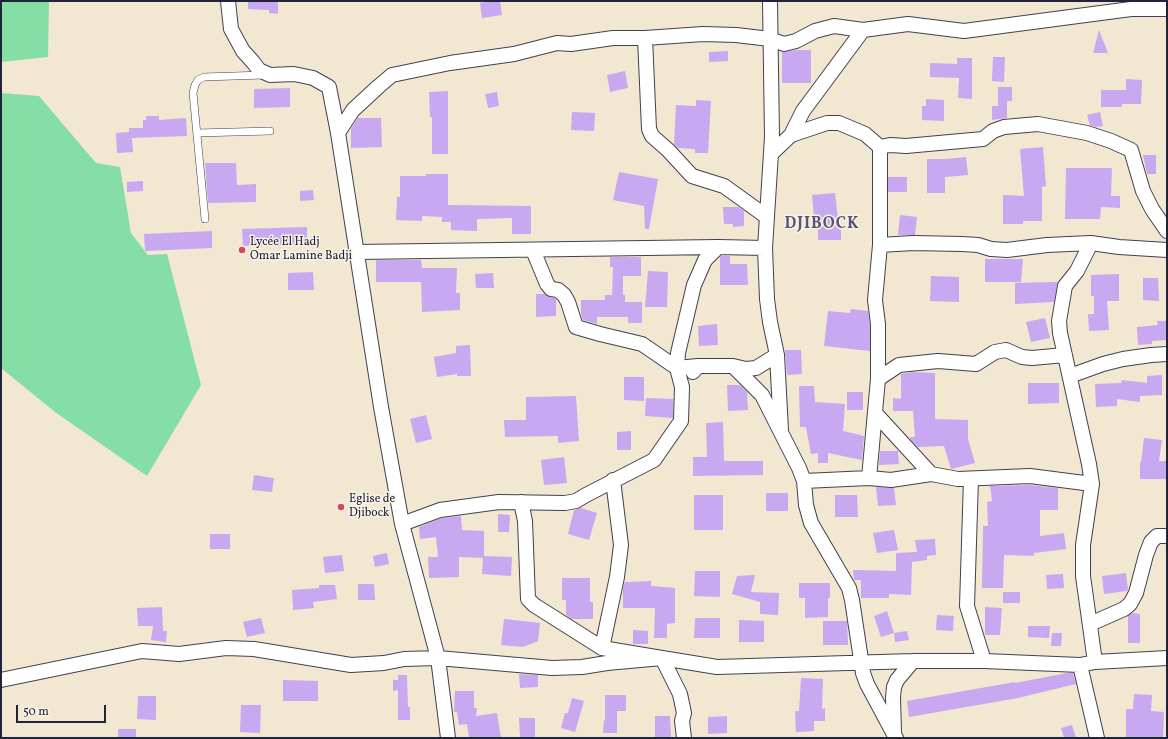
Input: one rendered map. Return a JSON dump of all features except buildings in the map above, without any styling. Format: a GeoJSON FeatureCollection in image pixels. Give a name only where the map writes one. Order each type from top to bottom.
{"type":"FeatureCollection","features":[{"type":"Feature","properties":{"kind":"street"},"geometry":{"type":"LineString","coordinates":[[228,1],[230,29],[242,51],[254,62],[259,70],[270,75],[294,74],[313,78],[329,88],[338,133],[356,252],[402,524],[438,658],[448,738]]}},
{"type":"Feature","properties":{"kind":"street"},"geometry":{"type":"LineString","coordinates":[[770,1],[772,154],[764,248],[767,299],[777,355],[781,430]]}},
{"type":"Feature","properties":{"kind":"street"},"geometry":{"type":"LineString","coordinates":[[338,133],[353,110],[392,76],[450,63],[514,54],[557,43],[571,44],[613,38],[645,38],[703,34],[736,35],[770,39],[784,44],[796,41],[815,31],[834,26],[863,30],[908,24],[964,31],[1131,9],[1167,9]]}},
{"type":"Feature","properties":{"kind":"street"},"geometry":{"type":"LineString","coordinates":[[772,154],[791,135],[803,111],[863,30]]}},
{"type":"Feature","properties":{"kind":"street"},"geometry":{"type":"LineString","coordinates":[[645,38],[649,129],[652,136],[668,150],[692,176],[724,186],[767,217]]}},
{"type":"Feature","properties":{"kind":"street"},"geometry":{"type":"LineString","coordinates":[[791,135],[827,123],[839,123],[865,134],[880,147],[880,245],[875,300],[878,324],[878,378],[869,478]]}},
{"type":"Feature","properties":{"kind":"street"},"geometry":{"type":"LineString","coordinates":[[880,147],[890,145],[906,146],[983,139],[993,131],[1004,127],[1038,124],[1087,133],[1131,150],[1143,191],[1152,210],[1167,232]]}},
{"type":"Feature","properties":{"kind":"street"},"geometry":{"type":"LineString","coordinates":[[880,245],[913,243],[962,244],[1007,250],[1091,243],[1161,250],[1167,237]]}},
{"type":"Feature","properties":{"kind":"street"},"geometry":{"type":"LineString","coordinates":[[1091,243],[1077,272],[1065,286],[1059,322],[1092,484],[1083,545],[1083,576],[1096,662]]}},
{"type":"Feature","properties":{"kind":"street"},"geometry":{"type":"LineString","coordinates":[[356,252],[718,247],[764,248]]}},
{"type":"Feature","properties":{"kind":"street"},"geometry":{"type":"LineString","coordinates":[[402,524],[440,510],[499,502],[565,503],[576,501],[613,480],[654,460],[681,421],[682,387],[677,368],[678,353],[694,285],[705,260],[718,247]]}},
{"type":"Feature","properties":{"kind":"street"},"geometry":{"type":"LineString","coordinates":[[533,250],[547,284],[551,289],[558,290],[568,302],[576,327],[642,344],[677,368],[698,366],[733,366],[746,369],[756,368],[777,355]]}},
{"type":"Feature","properties":{"kind":"street"},"geometry":{"type":"LineString","coordinates":[[878,378],[899,365],[938,361],[976,364],[995,352],[1006,350],[1022,357],[1065,355]]}},
{"type":"Feature","properties":{"kind":"street"},"geometry":{"type":"LineString","coordinates":[[1070,376],[1103,364],[1123,359],[1167,354]]}},
{"type":"Feature","properties":{"kind":"street"},"geometry":{"type":"LineString","coordinates":[[682,387],[698,366]]}},
{"type":"Feature","properties":{"kind":"street"},"geometry":{"type":"LineString","coordinates":[[733,366],[762,395],[800,468],[804,481],[806,505],[811,523],[849,588],[861,662],[867,684],[895,736]]}},
{"type":"Feature","properties":{"kind":"street"},"geometry":{"type":"LineString","coordinates":[[875,413],[931,474]]}},
{"type":"Feature","properties":{"kind":"street"},"geometry":{"type":"LineString","coordinates":[[804,481],[869,478],[891,480],[931,474],[950,478],[970,479],[1030,476],[1092,484]]}},
{"type":"Feature","properties":{"kind":"street"},"geometry":{"type":"LineString","coordinates":[[970,479],[967,606],[984,661]]}},
{"type":"Feature","properties":{"kind":"street"},"geometry":{"type":"LineString","coordinates":[[602,648],[617,577],[621,545],[613,480]]}},
{"type":"Feature","properties":{"kind":"street"},"geometry":{"type":"LineString","coordinates":[[521,502],[525,521],[528,599],[534,605],[602,648],[717,667],[913,661],[984,661],[1080,665],[1096,662],[1167,658]]}},
{"type":"Feature","properties":{"kind":"street"},"geometry":{"type":"LineString","coordinates":[[1090,624],[1124,609],[1130,604],[1136,593],[1151,542],[1157,536],[1167,536]]}},
{"type":"Feature","properties":{"kind":"street"},"geometry":{"type":"LineString","coordinates":[[1,680],[142,651],[180,654],[226,648],[254,650],[351,665],[384,663],[404,659],[438,658],[552,668],[582,667],[662,658]]}},
{"type":"Feature","properties":{"kind":"street"},"geometry":{"type":"LineString","coordinates":[[662,658],[680,694],[684,713],[682,721],[684,738]]}},
{"type":"Feature","properties":{"kind":"street"},"geometry":{"type":"LineString","coordinates":[[895,736],[893,697],[894,687],[897,680],[913,661]]}},
{"type":"Feature","properties":{"kind":"street"},"geometry":{"type":"LineString","coordinates":[[1080,665],[1097,738]]}},
{"type":"Feature","properties":{"kind":"lane"},"geometry":{"type":"LineString","coordinates":[[206,219],[193,93],[195,85],[198,80],[204,77],[270,75]]}},
{"type":"Feature","properties":{"kind":"lane"},"geometry":{"type":"LineString","coordinates":[[197,133],[270,131]]}},
{"type":"Feature","properties":{"kind":"green space"},"geometry":{"type":"Polygon","coordinates":[[[1,1],[49,1],[48,57],[1,62],[1,1]]]}},
{"type":"Feature","properties":{"kind":"green space"},"geometry":{"type":"Polygon","coordinates":[[[1,93],[39,96],[96,163],[120,167],[131,233],[148,255],[167,254],[201,385],[147,476],[55,412],[1,368],[1,93]]]}},
{"type":"Feature","properties":{"kind":"place","name":"Lycée El Hadj Omar Lamine Badji"},"geometry":{"type":"Point","coordinates":[242,250]}},
{"type":"Feature","properties":{"kind":"place","name":"Eglise de Djibock"},"geometry":{"type":"Point","coordinates":[341,507]}},
{"type":"Feature","properties":{"kind":"district","name":"DJIBOCK"},"geometry":{"type":"Point","coordinates":[822,225]}}]}
